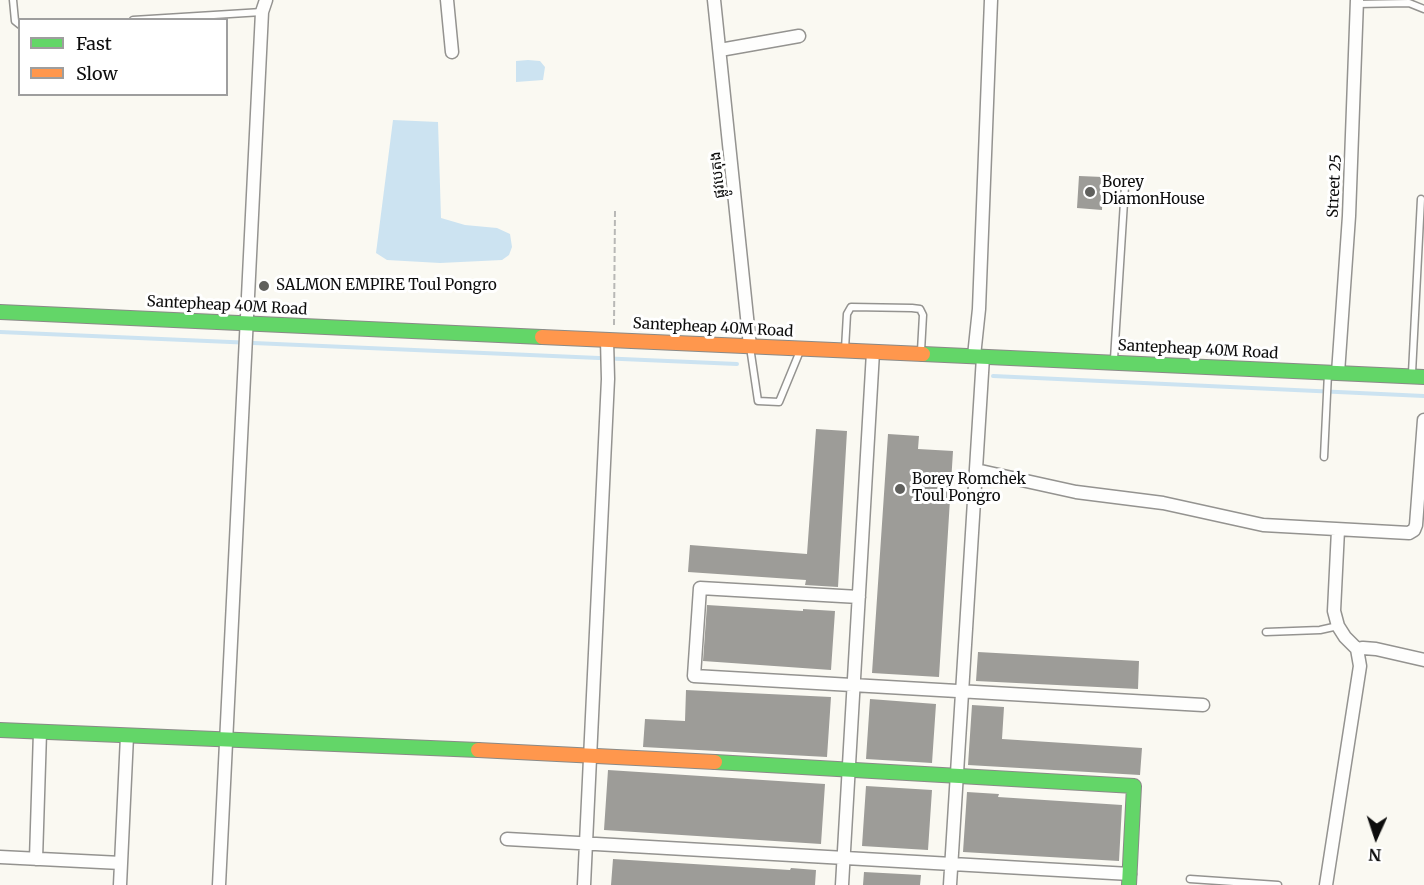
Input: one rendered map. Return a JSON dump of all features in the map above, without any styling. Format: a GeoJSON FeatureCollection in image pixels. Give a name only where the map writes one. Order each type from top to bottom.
{"type":"FeatureCollection","features":[{"type":"Feature","properties":{"kind":"main road","name":"Santepheap 40M Road"},"geometry":{"type":"LineString","coordinates":[[0,312],[246,329],[609,344],[750,346],[1418,377]]}},
{"type":"Feature","properties":{"kind":"main road"},"geometry":{"type":"LineString","coordinates":[[0,730],[590,755],[1134,786],[1129,880]]}},
{"type":"Feature","properties":{"kind":"street"},"geometry":{"type":"LineString","coordinates":[[447,0],[452,51]]}},
{"type":"Feature","properties":{"kind":"street","name":"ផ្លូវបេតុង"},"geometry":{"type":"LineString","coordinates":[[714,0],[750,346]]}},
{"type":"Feature","properties":{"kind":"street"},"geometry":{"type":"LineString","coordinates":[[950,885],[976,470],[979,309],[991,0]]}},
{"type":"Feature","properties":{"kind":"street","name":"Street 25"},"geometry":{"type":"LineString","coordinates":[[1331,374],[1349,216],[1357,2]]}},
{"type":"Feature","properties":{"kind":"street"},"geometry":{"type":"LineString","coordinates":[[219,885],[244,361],[264,6]]}},
{"type":"Feature","properties":{"kind":"street"},"geometry":{"type":"LineString","coordinates":[[720,50],[799,36]]}},
{"type":"Feature","properties":{"kind":"street"},"geometry":{"type":"LineString","coordinates":[[584,885],[609,344]]}},
{"type":"Feature","properties":{"kind":"street"},"geometry":{"type":"LineString","coordinates":[[842,885],[873,352]]}},
{"type":"Feature","properties":{"kind":"street"},"geometry":{"type":"LineString","coordinates":[[976,470],[1076,492],[1163,502],[1263,525],[1409,533],[1416,525],[1424,420]]}},
{"type":"Feature","properties":{"kind":"street"},"geometry":{"type":"LineString","coordinates":[[1326,885],[1360,666],[1357,649],[1338,626],[1334,611],[1338,530]]}},
{"type":"Feature","properties":{"kind":"street"},"geometry":{"type":"LineString","coordinates":[[859,597],[700,588],[694,676],[1203,705]]}},
{"type":"Feature","properties":{"kind":"street"},"geometry":{"type":"LineString","coordinates":[[1357,649],[1376,649],[1424,660]]}},
{"type":"Feature","properties":{"kind":"street"},"geometry":{"type":"LineString","coordinates":[[36,859],[40,732]]}},
{"type":"Feature","properties":{"kind":"street"},"geometry":{"type":"LineString","coordinates":[[120,885],[127,736]]}},
{"type":"Feature","properties":{"kind":"street"},"geometry":{"type":"LineString","coordinates":[[507,839],[952,864],[1129,880]]}},
{"type":"Feature","properties":{"kind":"street"},"geometry":{"type":"LineString","coordinates":[[0,857],[121,863]]}},
{"type":"Feature","properties":{"kind":"lane"},"geometry":{"type":"LineString","coordinates":[[13,0],[15,21],[18,23]]}},
{"type":"Feature","properties":{"kind":"lane"},"geometry":{"type":"LineString","coordinates":[[1357,2],[1409,3],[1424,9]]}},
{"type":"Feature","properties":{"kind":"lane"},"geometry":{"type":"LineString","coordinates":[[153,18],[264,6]]}},
{"type":"Feature","properties":{"kind":"lane"},"geometry":{"type":"LineString","coordinates":[[1114,363],[1125,186]]}},
{"type":"Feature","properties":{"kind":"lane"},"geometry":{"type":"LineString","coordinates":[[1418,377],[1421,199]]}},
{"type":"Feature","properties":{"kind":"lane"},"geometry":{"type":"LineString","coordinates":[[844,351],[847,314],[851,307],[912,308],[920,309],[923,315],[921,354]]}},
{"type":"Feature","properties":{"kind":"lane"},"geometry":{"type":"LineString","coordinates":[[750,346],[758,401],[779,402],[801,349]]}},
{"type":"Feature","properties":{"kind":"lane"},"geometry":{"type":"LineString","coordinates":[[1324,457],[1331,374]]}},
{"type":"Feature","properties":{"kind":"lane"},"geometry":{"type":"LineString","coordinates":[[1266,632],[1320,630],[1338,626]]}},
{"type":"Feature","properties":{"kind":"lane"},"geometry":{"type":"LineString","coordinates":[[1190,879],[1278,885]]}},
{"type":"Feature","properties":{"kind":"path"},"geometry":{"type":"LineString","coordinates":[[609,344],[615,211]]}},
{"type":"Feature","properties":{"kind":"water"},"geometry":{"type":"Polygon","coordinates":[[[516,61],[540,61],[545,67],[543,80],[516,82],[516,61]]]}},
{"type":"Feature","properties":{"kind":"water"},"geometry":{"type":"Polygon","coordinates":[[[393,120],[438,122],[441,218],[465,225],[497,228],[510,234],[512,247],[509,255],[502,260],[440,263],[387,260],[376,253],[393,120]]]}},
{"type":"Feature","properties":{"kind":"building","name":"Borey DiamonHouse"},"geometry":{"type":"Polygon","coordinates":[[[1079,176],[1103,177],[1102,210],[1077,208],[1079,176]]]}},
{"type":"Feature","properties":{"kind":"building"},"geometry":{"type":"Polygon","coordinates":[[[816,429],[847,431],[838,587],[805,585],[806,580],[688,572],[690,545],[807,554],[816,429]]]}},
{"type":"Feature","properties":{"kind":"building"},"geometry":{"type":"Polygon","coordinates":[[[888,434],[919,436],[918,449],[953,451],[939,677],[872,673],[888,434]]]}},
{"type":"Feature","properties":{"kind":"building"},"geometry":{"type":"Polygon","coordinates":[[[707,605],[835,611],[831,670],[703,661],[707,605]]]}},
{"type":"Feature","properties":{"kind":"building"},"geometry":{"type":"Polygon","coordinates":[[[978,652],[1139,661],[1138,689],[976,681],[978,652]]]}},
{"type":"Feature","properties":{"kind":"building"},"geometry":{"type":"Polygon","coordinates":[[[686,690],[831,697],[827,757],[643,747],[645,719],[685,721],[686,690]]]}},
{"type":"Feature","properties":{"kind":"building"},"geometry":{"type":"Polygon","coordinates":[[[870,699],[936,704],[932,763],[866,759],[870,699]]]}},
{"type":"Feature","properties":{"kind":"building"},"geometry":{"type":"Polygon","coordinates":[[[972,705],[1004,707],[1002,739],[1142,748],[1140,775],[968,765],[972,705]]]}},
{"type":"Feature","properties":{"kind":"building"},"geometry":{"type":"Polygon","coordinates":[[[608,770],[825,784],[821,844],[604,830],[608,770]]]}},
{"type":"Feature","properties":{"kind":"building"},"geometry":{"type":"Polygon","coordinates":[[[866,786],[932,790],[928,850],[862,846],[866,786]]]}},
{"type":"Feature","properties":{"kind":"building"},"geometry":{"type":"Polygon","coordinates":[[[967,792],[999,794],[998,797],[1122,805],[1119,861],[963,852],[967,792]]]}},
{"type":"Feature","properties":{"kind":"building"},"geometry":{"type":"Polygon","coordinates":[[[613,859],[816,870],[815,885],[611,885],[613,859]]]}},
{"type":"Feature","properties":{"kind":"building"},"geometry":{"type":"Polygon","coordinates":[[[864,872],[921,875],[920,885],[863,885],[864,872]]]}},
{"type":"Feature","properties":{"kind":"waterway"},"geometry":{"type":"LineString","coordinates":[[0,332],[737,364]]}},
{"type":"Feature","properties":{"kind":"waterway"},"geometry":{"type":"LineString","coordinates":[[993,376],[1424,396]]}},
{"type":"Feature","properties":{"kind":"traffic: fast"},"geometry":{"type":"LineString","coordinates":[[0,312],[542,337]]}},
{"type":"Feature","properties":{"kind":"traffic: fast"},"geometry":{"type":"LineString","coordinates":[[923,354],[1424,377]]}},
{"type":"Feature","properties":{"kind":"traffic: fast"},"geometry":{"type":"LineString","coordinates":[[0,730],[478,750]]}},
{"type":"Feature","properties":{"kind":"traffic: fast"},"geometry":{"type":"LineString","coordinates":[[715,762],[1134,786],[1129,885]]}},
{"type":"Feature","properties":{"kind":"traffic: slow"},"geometry":{"type":"LineString","coordinates":[[542,337],[923,354]]}},
{"type":"Feature","properties":{"kind":"traffic: slow"},"geometry":{"type":"LineString","coordinates":[[478,750],[715,762]]}},
{"type":"Feature","properties":{"kind":"place","name":"Borey DiamonHouse"},"geometry":{"type":"Point","coordinates":[1090,192]}},
{"type":"Feature","properties":{"kind":"place","name":"SALMON EMPIRE Toul Pongro"},"geometry":{"type":"Point","coordinates":[264,286]}},
{"type":"Feature","properties":{"kind":"place","name":"Borey Romchek Toul Pongro"},"geometry":{"type":"Point","coordinates":[900,489]}}]}
